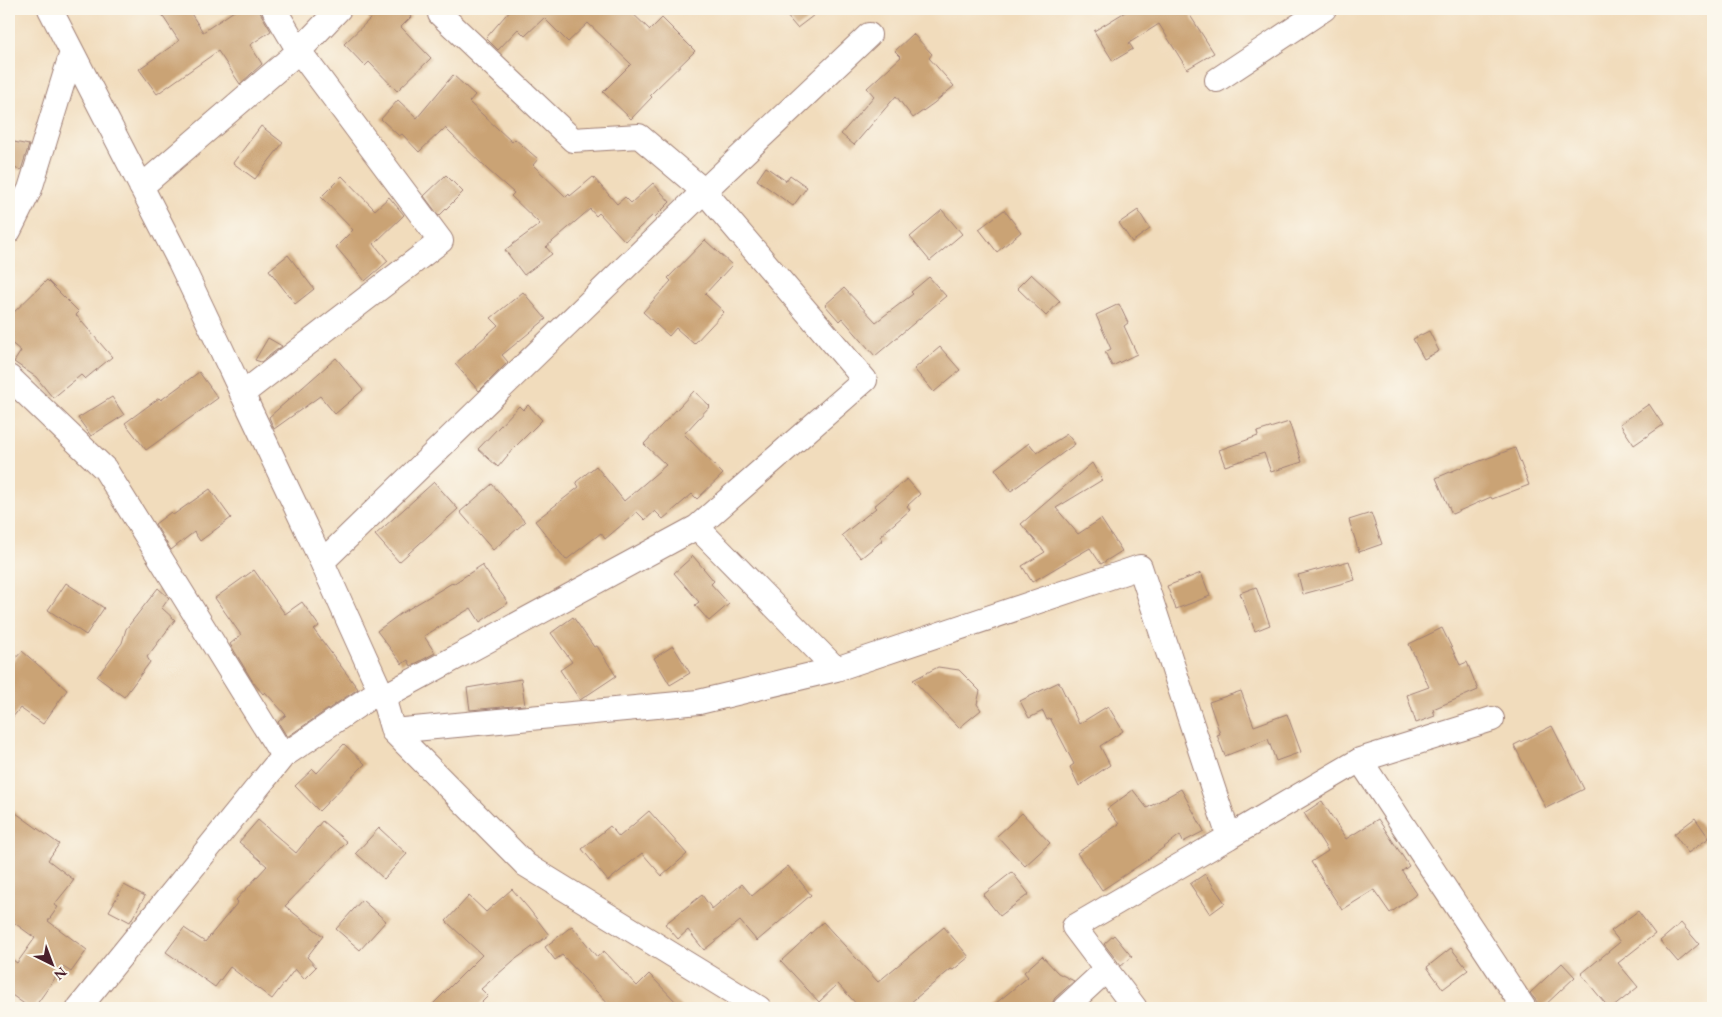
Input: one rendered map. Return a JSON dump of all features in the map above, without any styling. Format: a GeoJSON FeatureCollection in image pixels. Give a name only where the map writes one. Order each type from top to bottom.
{"type":"FeatureCollection","features":[{"type":"Feature","properties":{"kind":"street"},"geometry":{"type":"LineString","coordinates":[[50,9],[179,260],[322,562],[381,694],[393,731],[526,865],[745,1005]]}},
{"type":"Feature","properties":{"kind":"street"},"geometry":{"type":"LineString","coordinates":[[242,394],[440,241],[299,51],[274,9]]}},
{"type":"Feature","properties":{"kind":"street"},"geometry":{"type":"LineString","coordinates":[[141,187],[299,51],[339,9]]}},
{"type":"Feature","properties":{"kind":"street"},"geometry":{"type":"LineString","coordinates":[[1218,80],[1324,9]]}},
{"type":"Feature","properties":{"kind":"street"},"geometry":{"type":"LineString","coordinates":[[79,1008],[284,756],[381,694],[697,527],[865,380],[704,191],[639,136],[573,140],[439,11]]}},
{"type":"Feature","properties":{"kind":"street"},"geometry":{"type":"LineString","coordinates":[[322,562],[704,191],[869,36]]}},
{"type":"Feature","properties":{"kind":"street"},"geometry":{"type":"LineString","coordinates":[[9,231],[30,189],[72,52]]}},
{"type":"Feature","properties":{"kind":"street"},"geometry":{"type":"LineString","coordinates":[[9,377],[104,469],[284,756]]}},
{"type":"Feature","properties":{"kind":"street"},"geometry":{"type":"LineString","coordinates":[[697,527],[836,669]]}},
{"type":"Feature","properties":{"kind":"street"},"geometry":{"type":"LineString","coordinates":[[393,731],[699,702],[836,669],[1140,568],[1229,837]]}},
{"type":"Feature","properties":{"kind":"street"},"geometry":{"type":"LineString","coordinates":[[1134,1008],[1074,927],[1360,760],[1492,719]]}},
{"type":"Feature","properties":{"kind":"street"},"geometry":{"type":"LineString","coordinates":[[1360,760],[1524,1008]]}},
{"type":"Feature","properties":{"kind":"street"},"geometry":{"type":"LineString","coordinates":[[1065,1008],[1106,970]]}},
{"type":"Feature","properties":{"kind":"building"},"geometry":{"type":"Polygon","coordinates":[[[158,9],[188,9],[203,32],[237,9],[258,9],[271,31],[250,45],[262,64],[240,84],[218,51],[157,94],[139,69],[179,41],[158,9]]]}},
{"type":"Feature","properties":{"kind":"building"},"geometry":{"type":"Polygon","coordinates":[[[360,9],[403,9],[411,17],[401,27],[431,58],[397,91],[369,62],[365,66],[344,44],[370,19],[360,9]]]}},
{"type":"Feature","properties":{"kind":"building"},"geometry":{"type":"Polygon","coordinates":[[[511,9],[628,9],[650,30],[662,18],[695,51],[650,95],[652,97],[631,119],[603,92],[631,64],[588,23],[568,42],[544,18],[525,36],[518,29],[498,50],[486,38],[511,9]]]}},
{"type":"Feature","properties":{"kind":"building"},"geometry":{"type":"Polygon","coordinates":[[[781,9],[822,9],[797,28],[781,9]]]}},
{"type":"Feature","properties":{"kind":"building"},"geometry":{"type":"Polygon","coordinates":[[[1130,9],[1186,9],[1214,53],[1187,69],[1159,24],[1129,43],[1133,49],[1113,61],[1094,31],[1130,9]]]}},
{"type":"Feature","properties":{"kind":"building"},"geometry":{"type":"Polygon","coordinates":[[[913,34],[932,54],[929,58],[954,86],[913,118],[896,96],[854,145],[841,134],[874,96],[867,88],[901,57],[895,51],[913,34]]]}},
{"type":"Feature","properties":{"kind":"building"},"geometry":{"type":"Polygon","coordinates":[[[453,75],[475,95],[469,102],[512,142],[515,139],[538,159],[533,165],[566,197],[569,194],[570,196],[593,177],[617,204],[625,197],[631,203],[653,183],[670,202],[655,217],[653,215],[625,241],[599,213],[596,216],[590,209],[546,247],[552,254],[524,275],[505,250],[540,224],[511,196],[514,193],[445,128],[419,152],[402,134],[399,136],[381,119],[398,100],[417,118],[453,75]]]}},
{"type":"Feature","properties":{"kind":"building"},"geometry":{"type":"Polygon","coordinates":[[[261,126],[283,143],[255,179],[233,163],[261,126]]]}},
{"type":"Feature","properties":{"kind":"building"},"geometry":{"type":"Polygon","coordinates":[[[9,141],[29,145],[21,170],[9,167],[9,141]]]}},
{"type":"Feature","properties":{"kind":"building"},"geometry":{"type":"Polygon","coordinates":[[[766,167],[786,181],[790,175],[807,187],[793,206],[757,180],[766,167]]]}},
{"type":"Feature","properties":{"kind":"building"},"geometry":{"type":"Polygon","coordinates":[[[446,175],[463,192],[439,216],[424,196],[446,175]]]}},
{"type":"Feature","properties":{"kind":"building"},"geometry":{"type":"Polygon","coordinates":[[[342,176],[375,210],[389,197],[404,215],[374,244],[388,261],[365,281],[336,247],[353,230],[321,197],[342,176]]]}},
{"type":"Feature","properties":{"kind":"building"},"geometry":{"type":"Polygon","coordinates":[[[942,210],[962,234],[930,261],[910,237],[942,210]]]}},
{"type":"Feature","properties":{"kind":"building"},"geometry":{"type":"Polygon","coordinates":[[[1004,210],[1021,232],[997,252],[979,229],[1004,210]]]}},
{"type":"Feature","properties":{"kind":"building"},"geometry":{"type":"Polygon","coordinates":[[[1138,210],[1150,229],[1132,242],[1119,223],[1138,210]]]}},
{"type":"Feature","properties":{"kind":"building"},"geometry":{"type":"Polygon","coordinates":[[[705,240],[732,265],[705,294],[724,312],[694,344],[676,328],[669,336],[643,312],[671,281],[668,278],[705,240]]]}},
{"type":"Feature","properties":{"kind":"building"},"geometry":{"type":"Polygon","coordinates":[[[288,255],[314,289],[295,304],[269,270],[288,255]]]}},
{"type":"Feature","properties":{"kind":"building"},"geometry":{"type":"Polygon","coordinates":[[[1031,274],[1060,301],[1046,316],[1017,288],[1031,274]]]}},
{"type":"Feature","properties":{"kind":"building"},"geometry":{"type":"Polygon","coordinates":[[[929,277],[946,296],[875,356],[842,318],[839,321],[825,305],[844,288],[876,322],[913,294],[911,292],[929,277]]]}},
{"type":"Feature","properties":{"kind":"building"},"geometry":{"type":"Polygon","coordinates":[[[47,280],[79,312],[76,315],[112,357],[85,379],[81,375],[53,398],[36,377],[14,362],[21,351],[9,341],[9,317],[47,280]]]}},
{"type":"Feature","properties":{"kind":"building"},"geometry":{"type":"Polygon","coordinates":[[[523,292],[546,319],[502,355],[508,362],[479,391],[455,364],[498,325],[491,318],[523,292]]]}},
{"type":"Feature","properties":{"kind":"building"},"geometry":{"type":"Polygon","coordinates":[[[1119,304],[1128,323],[1124,326],[1137,354],[1112,366],[1105,352],[1111,349],[1096,315],[1119,304]]]}},
{"type":"Feature","properties":{"kind":"building"},"geometry":{"type":"Polygon","coordinates":[[[1429,331],[1439,351],[1424,359],[1413,339],[1429,331]]]}},
{"type":"Feature","properties":{"kind":"building"},"geometry":{"type":"Polygon","coordinates":[[[268,338],[282,346],[261,362],[255,360],[268,338]]]}},
{"type":"Feature","properties":{"kind":"building"},"geometry":{"type":"Polygon","coordinates":[[[940,347],[960,370],[934,392],[914,369],[940,347]]]}},
{"type":"Feature","properties":{"kind":"building"},"geometry":{"type":"Polygon","coordinates":[[[336,358],[363,390],[335,414],[320,396],[274,429],[269,417],[336,358]]]}},
{"type":"Feature","properties":{"kind":"building"},"geometry":{"type":"Polygon","coordinates":[[[199,372],[218,398],[146,450],[125,423],[199,372]]]}},
{"type":"Feature","properties":{"kind":"building"},"geometry":{"type":"Polygon","coordinates":[[[694,391],[710,406],[684,434],[723,474],[697,499],[692,494],[663,519],[655,511],[645,520],[637,512],[605,539],[601,533],[566,560],[535,521],[579,487],[576,482],[596,466],[624,501],[666,465],[644,444],[694,391]]]}},
{"type":"Feature","properties":{"kind":"building"},"geometry":{"type":"Polygon","coordinates":[[[112,397],[124,415],[91,436],[78,418],[112,397]]]}},
{"type":"Feature","properties":{"kind":"building"},"geometry":{"type":"Polygon","coordinates":[[[1649,404],[1663,425],[1634,445],[1620,424],[1649,404]]]}},
{"type":"Feature","properties":{"kind":"building"},"geometry":{"type":"Polygon","coordinates":[[[528,405],[542,420],[498,467],[478,449],[519,406],[523,410],[528,405]]]}},
{"type":"Feature","properties":{"kind":"building"},"geometry":{"type":"Polygon","coordinates":[[[1289,422],[1302,462],[1271,472],[1264,453],[1225,466],[1219,450],[1258,436],[1257,432],[1289,422]]]}},
{"type":"Feature","properties":{"kind":"building"},"geometry":{"type":"Polygon","coordinates":[[[1067,434],[1075,444],[1011,491],[995,469],[1029,443],[1037,453],[1067,434]]]}},
{"type":"Feature","properties":{"kind":"building"},"geometry":{"type":"Polygon","coordinates":[[[1515,448],[1529,485],[1492,499],[1491,497],[1452,514],[1436,478],[1471,463],[1515,448]]]}},
{"type":"Feature","properties":{"kind":"building"},"geometry":{"type":"Polygon","coordinates":[[[1092,463],[1102,480],[1056,508],[1078,534],[1101,519],[1122,551],[1101,564],[1090,548],[1032,582],[1022,566],[1045,552],[1021,524],[1092,463]]]}},
{"type":"Feature","properties":{"kind":"building"},"geometry":{"type":"Polygon","coordinates":[[[907,479],[920,494],[907,506],[910,510],[880,536],[883,540],[861,558],[842,535],[876,508],[874,506],[907,479]]]}},
{"type":"Feature","properties":{"kind":"building"},"geometry":{"type":"Polygon","coordinates":[[[434,482],[458,509],[399,562],[375,535],[434,482]]]}},
{"type":"Feature","properties":{"kind":"building"},"geometry":{"type":"Polygon","coordinates":[[[492,484],[525,522],[493,550],[460,512],[492,484]]]}},
{"type":"Feature","properties":{"kind":"building"},"geometry":{"type":"Polygon","coordinates":[[[210,489],[231,518],[200,541],[194,532],[171,550],[155,524],[171,512],[173,515],[210,489]]]}},
{"type":"Feature","properties":{"kind":"building"},"geometry":{"type":"Polygon","coordinates":[[[1371,513],[1382,544],[1359,552],[1349,520],[1371,513]]]}},
{"type":"Feature","properties":{"kind":"building"},"geometry":{"type":"Polygon","coordinates":[[[693,556],[714,581],[711,584],[729,604],[709,621],[695,605],[699,602],[674,573],[693,556]]]}},
{"type":"Feature","properties":{"kind":"building"},"geometry":{"type":"Polygon","coordinates":[[[1349,561],[1355,580],[1303,594],[1298,575],[1349,561]]]}},
{"type":"Feature","properties":{"kind":"building"},"geometry":{"type":"Polygon","coordinates":[[[482,565],[508,603],[480,622],[471,608],[424,636],[435,653],[411,666],[408,660],[402,664],[377,631],[400,614],[482,565]]]}},
{"type":"Feature","properties":{"kind":"building"},"geometry":{"type":"Polygon","coordinates":[[[254,570],[285,614],[302,602],[319,626],[314,630],[358,689],[287,737],[278,722],[286,715],[253,682],[230,644],[241,635],[215,598],[254,570]]]}},
{"type":"Feature","properties":{"kind":"building"},"geometry":{"type":"Polygon","coordinates":[[[1201,573],[1210,596],[1176,609],[1167,586],[1201,573]]]}},
{"type":"Feature","properties":{"kind":"building"},"geometry":{"type":"Polygon","coordinates":[[[66,583],[104,608],[86,635],[48,610],[66,583]]]}},
{"type":"Feature","properties":{"kind":"building"},"geometry":{"type":"Polygon","coordinates":[[[1256,587],[1270,625],[1255,631],[1240,593],[1256,587]]]}},
{"type":"Feature","properties":{"kind":"building"},"geometry":{"type":"Polygon","coordinates":[[[158,588],[169,598],[162,608],[175,620],[147,657],[150,662],[124,697],[97,677],[122,643],[126,629],[158,588]]]}},
{"type":"Feature","properties":{"kind":"building"},"geometry":{"type":"Polygon","coordinates":[[[573,617],[594,647],[597,646],[616,676],[580,700],[560,670],[572,662],[551,633],[573,617]]]}},
{"type":"Feature","properties":{"kind":"building"},"geometry":{"type":"Polygon","coordinates":[[[1442,628],[1460,665],[1467,662],[1478,690],[1433,709],[1435,716],[1416,723],[1407,695],[1429,687],[1409,644],[1442,628]]]}},
{"type":"Feature","properties":{"kind":"building"},"geometry":{"type":"Polygon","coordinates":[[[673,646],[690,673],[670,685],[654,658],[673,646]]]}},
{"type":"Feature","properties":{"kind":"building"},"geometry":{"type":"Polygon","coordinates":[[[22,651],[67,690],[43,724],[20,708],[9,722],[9,666],[22,651]]]}},
{"type":"Feature","properties":{"kind":"building"},"geometry":{"type":"Polygon","coordinates":[[[938,667],[959,670],[980,691],[977,704],[981,710],[959,728],[913,680],[938,667]]]}},
{"type":"Feature","properties":{"kind":"building"},"geometry":{"type":"Polygon","coordinates":[[[521,679],[525,705],[470,710],[467,688],[521,679]]]}},
{"type":"Feature","properties":{"kind":"building"},"geometry":{"type":"Polygon","coordinates":[[[1059,682],[1079,724],[1108,706],[1123,731],[1100,746],[1110,765],[1079,786],[1070,767],[1074,764],[1050,718],[1047,720],[1043,711],[1029,718],[1020,701],[1059,682]]]}},
{"type":"Feature","properties":{"kind":"building"},"geometry":{"type":"Polygon","coordinates":[[[1241,691],[1254,726],[1287,714],[1301,752],[1276,761],[1268,739],[1225,756],[1217,735],[1220,734],[1209,702],[1241,691]]]}},
{"type":"Feature","properties":{"kind":"building"},"geometry":{"type":"Polygon","coordinates":[[[1552,726],[1584,789],[1546,808],[1514,745],[1552,726]]]}},
{"type":"Feature","properties":{"kind":"building"},"geometry":{"type":"Polygon","coordinates":[[[344,744],[365,764],[319,811],[295,786],[313,769],[317,773],[344,744]]]}},
{"type":"Feature","properties":{"kind":"building"},"geometry":{"type":"Polygon","coordinates":[[[1181,789],[1204,831],[1183,842],[1180,835],[1102,890],[1077,853],[1119,824],[1107,809],[1133,790],[1147,808],[1181,789]]]}},
{"type":"Feature","properties":{"kind":"building"},"geometry":{"type":"Polygon","coordinates":[[[1322,801],[1346,839],[1378,819],[1409,866],[1402,871],[1417,894],[1390,913],[1374,890],[1342,910],[1311,862],[1328,851],[1304,813],[1322,801]]]}},
{"type":"Feature","properties":{"kind":"building"},"geometry":{"type":"Polygon","coordinates":[[[9,808],[59,844],[48,860],[74,880],[54,905],[58,907],[48,921],[87,950],[71,972],[63,967],[34,1008],[30,1008],[9,993],[9,957],[17,963],[35,938],[9,919],[9,808]]]}},
{"type":"Feature","properties":{"kind":"building"},"geometry":{"type":"Polygon","coordinates":[[[649,811],[687,854],[662,876],[642,853],[608,881],[582,849],[610,826],[619,837],[649,811]]]}},
{"type":"Feature","properties":{"kind":"building"},"geometry":{"type":"Polygon","coordinates":[[[1022,813],[1050,843],[1025,866],[997,836],[1022,813]]]}},
{"type":"Feature","properties":{"kind":"building"},"geometry":{"type":"Polygon","coordinates":[[[1695,818],[1709,838],[1688,853],[1674,834],[1695,818]]]}},
{"type":"Feature","properties":{"kind":"building"},"geometry":{"type":"Polygon","coordinates":[[[258,820],[296,853],[322,821],[347,842],[285,906],[323,936],[307,957],[316,967],[304,979],[295,969],[272,999],[230,967],[215,987],[166,952],[184,928],[205,942],[238,902],[236,900],[267,866],[239,842],[258,820]]]}},
{"type":"Feature","properties":{"kind":"building"},"geometry":{"type":"Polygon","coordinates":[[[379,828],[407,854],[384,879],[356,853],[379,828]]]}},
{"type":"Feature","properties":{"kind":"building"},"geometry":{"type":"Polygon","coordinates":[[[788,866],[811,895],[757,941],[740,921],[704,950],[688,930],[678,939],[665,924],[702,895],[712,909],[742,884],[752,896],[788,866]]]}},
{"type":"Feature","properties":{"kind":"building"},"geometry":{"type":"Polygon","coordinates":[[[1012,872],[1029,894],[1000,916],[983,895],[1012,872]]]}},
{"type":"Feature","properties":{"kind":"building"},"geometry":{"type":"Polygon","coordinates":[[[1205,874],[1225,903],[1210,914],[1190,884],[1205,874]]]}},
{"type":"Feature","properties":{"kind":"building"},"geometry":{"type":"Polygon","coordinates":[[[124,885],[145,896],[130,922],[109,911],[124,885]]]}},
{"type":"Feature","properties":{"kind":"building"},"geometry":{"type":"Polygon","coordinates":[[[512,889],[549,935],[513,961],[481,989],[488,996],[476,1008],[429,1008],[482,955],[446,921],[469,896],[486,912],[512,889]]]}},
{"type":"Feature","properties":{"kind":"building"},"geometry":{"type":"Polygon","coordinates":[[[362,900],[386,921],[360,950],[336,929],[362,900]]]}},
{"type":"Feature","properties":{"kind":"building"},"geometry":{"type":"Polygon","coordinates":[[[1638,911],[1655,934],[1618,963],[1638,987],[1612,1008],[1609,1008],[1581,974],[1620,942],[1611,931],[1638,911]]]}},
{"type":"Feature","properties":{"kind":"building"},"geometry":{"type":"Polygon","coordinates":[[[823,922],[878,982],[944,927],[969,957],[953,970],[951,969],[904,1008],[860,1008],[838,984],[819,1002],[781,961],[823,922]]]}},
{"type":"Feature","properties":{"kind":"building"},"geometry":{"type":"Polygon","coordinates":[[[1681,923],[1699,944],[1678,962],[1660,941],[1681,923]]]}},
{"type":"Feature","properties":{"kind":"building"},"geometry":{"type":"Polygon","coordinates":[[[572,926],[597,957],[604,951],[637,986],[649,974],[682,1008],[612,1008],[562,955],[555,960],[545,947],[572,926]]]}},
{"type":"Feature","properties":{"kind":"building"},"geometry":{"type":"Polygon","coordinates":[[[1114,935],[1132,957],[1121,966],[1104,944],[1114,935]]]}},
{"type":"Feature","properties":{"kind":"building"},"geometry":{"type":"Polygon","coordinates":[[[1451,948],[1468,970],[1443,989],[1427,967],[1451,948]]]}},
{"type":"Feature","properties":{"kind":"building"},"geometry":{"type":"Polygon","coordinates":[[[1042,956],[1058,973],[1074,981],[1055,998],[1052,1008],[990,1008],[1028,977],[1024,972],[1042,956]]]}},
{"type":"Feature","properties":{"kind":"building"},"geometry":{"type":"Polygon","coordinates":[[[1562,963],[1575,977],[1542,1008],[1530,993],[1562,963]]]}}]}
